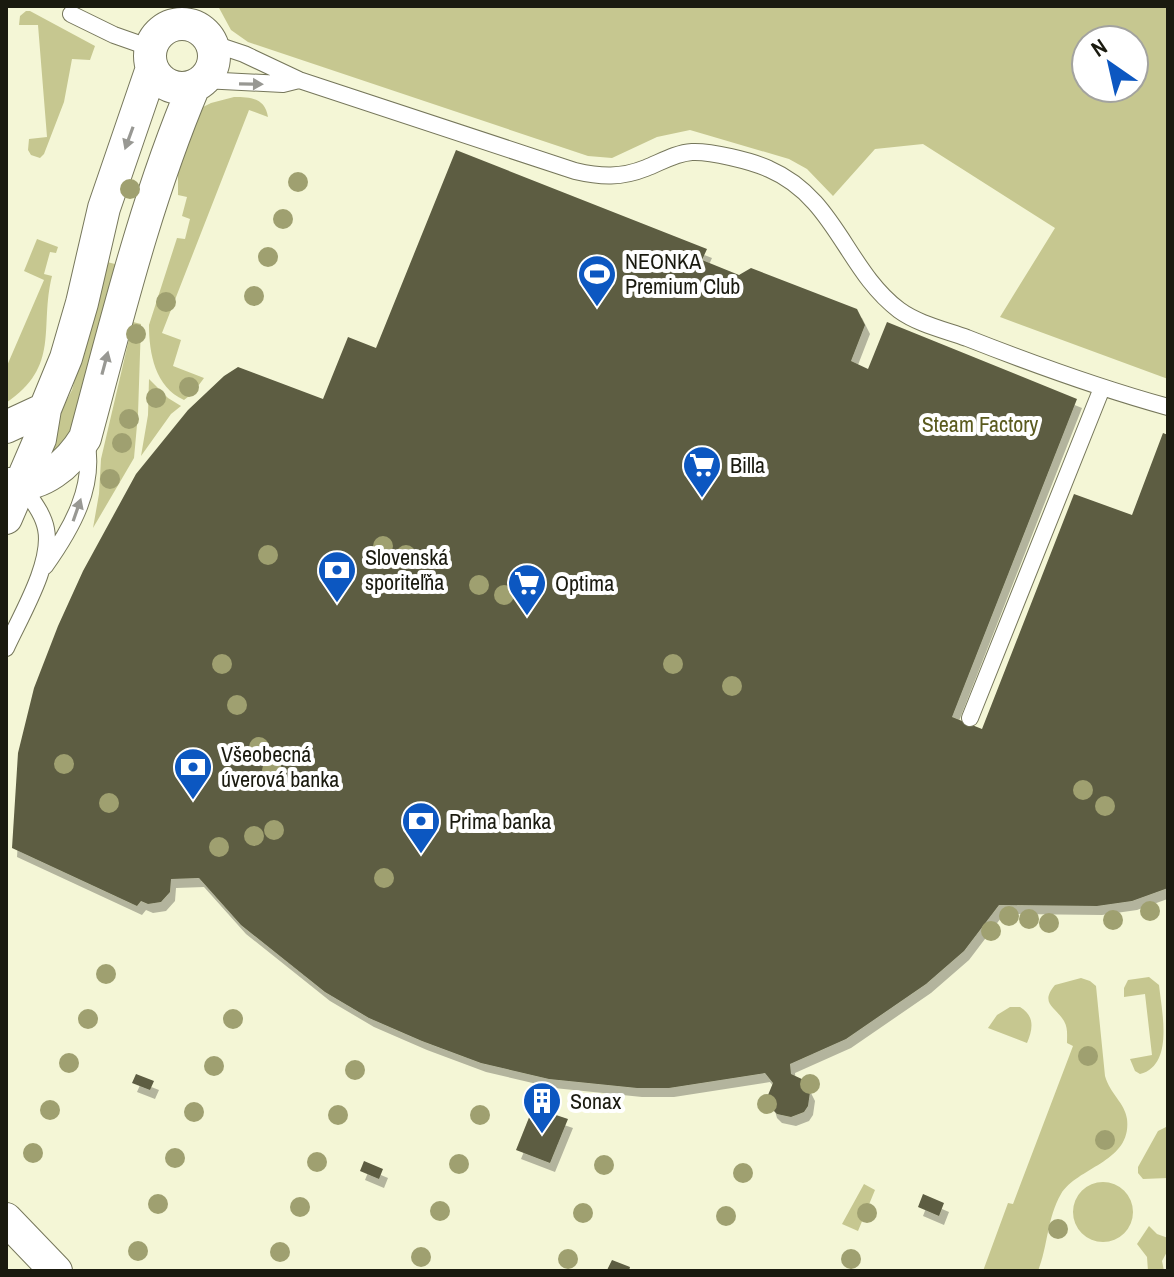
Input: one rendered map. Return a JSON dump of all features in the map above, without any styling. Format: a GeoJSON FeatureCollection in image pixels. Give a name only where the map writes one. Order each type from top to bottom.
{"type":"FeatureCollection","features":[{"type":"Feature","properties":{"kind":"street"},"geometry":{"type":"LineString","coordinates":[[6,518],[11,481],[40,439],[45,409],[66,358],[82,303],[104,208],[161,38],[186,25],[207,28],[213,63],[198,83],[174,132],[131,269],[85,438],[72,459],[57,471],[11,481]]}},
{"type":"Feature","properties":{"kind":"street"},"geometry":{"type":"LineString","coordinates":[[161,38],[165,83],[174,87],[198,83]]}},
{"type":"Feature","properties":{"kind":"street"},"geometry":{"type":"LineString","coordinates":[[6,427],[45,409]]}},
{"type":"Feature","properties":{"kind":"street"},"geometry":{"type":"LineString","coordinates":[[6,1219],[56,1271]]}},
{"type":"Feature","properties":{"kind":"lane"},"geometry":{"type":"LineString","coordinates":[[71,14],[114,35],[161,38]]}},
{"type":"Feature","properties":{"kind":"lane"},"geometry":{"type":"LineString","coordinates":[[207,28],[244,54],[299,80],[591,175],[624,176],[691,152],[766,167],[784,176],[830,219],[862,270],[899,310],[949,332],[1102,388],[1168,407]]}},
{"type":"Feature","properties":{"kind":"lane"},"geometry":{"type":"LineString","coordinates":[[198,83],[283,84],[299,80]]}},
{"type":"Feature","properties":{"kind":"lane"},"geometry":{"type":"LineString","coordinates":[[970,718],[1102,388]]}},
{"type":"Feature","properties":{"kind":"lane"},"geometry":{"type":"LineString","coordinates":[[6,648],[40,573],[78,512],[90,461],[85,438]]}},
{"type":"Feature","properties":{"kind":"lane"},"geometry":{"type":"LineString","coordinates":[[11,481],[41,515],[47,532],[40,573]]}},
{"type":"Feature","properties":{"kind":"green space"},"geometry":{"type":"Polygon","coordinates":[[[218,6],[1168,6],[1168,379],[1000,317],[1055,228],[923,144],[875,149],[833,196],[807,169],[789,159],[690,130],[657,137],[612,158],[588,156],[248,42],[231,30],[218,6]]]}},
{"type":"Feature","properties":{"kind":"green space"},"geometry":{"type":"Polygon","coordinates":[[[26,11],[95,46],[90,60],[72,59],[64,102],[40,158],[31,155],[28,150],[29,139],[47,137],[38,25],[19,25],[20,16],[26,11]]]}},
{"type":"Feature","properties":{"kind":"green space"},"geometry":{"type":"Polygon","coordinates":[[[234,97],[260,102],[268,117],[249,110],[162,333],[181,340],[173,366],[204,378],[184,400],[166,387],[160,378],[152,358],[149,325],[177,238],[185,239],[190,219],[182,216],[187,197],[178,195],[178,153],[199,109],[234,97]]]}},
{"type":"Feature","properties":{"kind":"green space"},"geometry":{"type":"Polygon","coordinates":[[[37,239],[58,247],[56,253],[50,252],[44,274],[52,276],[45,345],[35,375],[6,403],[6,368],[44,280],[24,271],[37,239]]]}},
{"type":"Feature","properties":{"kind":"green space"},"geometry":{"type":"Polygon","coordinates":[[[107,262],[119,265],[79,419],[52,460],[40,452],[72,390],[107,262]]]}},
{"type":"Feature","properties":{"kind":"green space"},"geometry":{"type":"Polygon","coordinates":[[[133,322],[141,324],[134,458],[93,528],[101,459],[133,322]]]}},
{"type":"Feature","properties":{"kind":"green space"},"geometry":{"type":"Polygon","coordinates":[[[149,379],[181,406],[171,414],[141,456],[148,415],[149,379]]]}},
{"type":"Feature","properties":{"kind":"green space"},"geometry":{"type":"Polygon","coordinates":[[[1149,977],[1159,985],[1162,1049],[1151,1069],[1140,1074],[1135,1071],[1130,1059],[1152,1055],[1145,994],[1124,997],[1124,988],[1128,980],[1149,977]]]}},
{"type":"Feature","properties":{"kind":"green space"},"geometry":{"type":"Polygon","coordinates":[[[1081,978],[1096,986],[1105,1076],[1126,1113],[1126,1133],[1113,1154],[1061,1194],[1038,1271],[983,1271],[1008,1203],[1013,1204],[1073,1046],[1067,1043],[1061,1016],[1050,1005],[1050,991],[1055,985],[1081,978]]]}},
{"type":"Feature","properties":{"kind":"green space"},"geometry":{"type":"Polygon","coordinates":[[[1010,1007],[1020,1007],[1028,1014],[1031,1028],[1027,1043],[988,1028],[997,1015],[1010,1007]]]}},
{"type":"Feature","properties":{"kind":"green space"},"geometry":{"type":"Polygon","coordinates":[[[1168,1126],[1168,1178],[1143,1179],[1138,1167],[1158,1131],[1168,1126]]]}},
{"type":"Feature","properties":{"kind":"green space"},"geometry":{"type":"Polygon","coordinates":[[[1103,1182],[1125,1190],[1133,1212],[1125,1234],[1103,1242],[1081,1234],[1073,1212],[1081,1190],[1103,1182]]]}},
{"type":"Feature","properties":{"kind":"green space"},"geometry":{"type":"Polygon","coordinates":[[[864,1184],[875,1190],[858,1231],[842,1224],[864,1184]]]}},
{"type":"Feature","properties":{"kind":"green space"},"geometry":{"type":"Polygon","coordinates":[[[1149,1226],[1157,1234],[1168,1238],[1168,1250],[1162,1261],[1164,1271],[1148,1271],[1147,1257],[1137,1244],[1149,1226]]]}},
{"type":"Feature","properties":{"kind":"building","name":"Optima"},"geometry":{"type":"Polygon","coordinates":[[[456,150],[707,249],[702,260],[739,275],[751,268],[857,309],[865,325],[851,361],[868,369],[887,322],[1077,399],[952,717],[982,729],[1074,494],[1132,515],[1163,433],[1168,435],[1168,888],[1132,901],[1097,906],[999,905],[964,951],[926,984],[846,1039],[790,1064],[791,1074],[804,1080],[810,1092],[804,1112],[791,1117],[777,1114],[772,1109],[768,1095],[773,1083],[765,1073],[669,1088],[637,1088],[549,1079],[481,1063],[369,1018],[325,992],[241,925],[199,878],[171,879],[170,892],[161,902],[148,904],[141,901],[137,906],[12,848],[18,753],[34,688],[83,571],[136,474],[188,410],[238,367],[323,399],[348,337],[376,348],[456,150]]]}},
{"type":"Feature","properties":{"kind":"building"},"geometry":{"type":"Polygon","coordinates":[[[136,1074],[154,1081],[150,1090],[132,1083],[136,1074]]]}},
{"type":"Feature","properties":{"kind":"building","name":"Sonax"},"geometry":{"type":"Polygon","coordinates":[[[547,1112],[568,1119],[550,1163],[516,1150],[530,1115],[544,1119],[547,1112]]]}},
{"type":"Feature","properties":{"kind":"building"},"geometry":{"type":"Polygon","coordinates":[[[364,1161],[383,1169],[379,1179],[360,1171],[364,1161]]]}},
{"type":"Feature","properties":{"kind":"building"},"geometry":{"type":"Polygon","coordinates":[[[923,1194],[944,1203],[939,1216],[918,1207],[923,1194]]]}},
{"type":"Feature","properties":{"kind":"building"},"geometry":{"type":"Polygon","coordinates":[[[612,1260],[630,1267],[629,1271],[607,1270],[612,1260]]]}},
{"type":"Feature","properties":{"kind":"place","name":"NEONKA Premium Club"},"geometry":{"type":"Point","coordinates":[597,308]}},
{"type":"Feature","properties":{"kind":"place","name":"Billa"},"geometry":{"type":"Point","coordinates":[702,499]}},
{"type":"Feature","properties":{"kind":"place","name":"Slovenská sporiteľňa"},"geometry":{"type":"Point","coordinates":[337,604]}},
{"type":"Feature","properties":{"kind":"place","name":"Optima"},"geometry":{"type":"Point","coordinates":[527,617]}},
{"type":"Feature","properties":{"kind":"place","name":"Všeobecná úverová banka"},"geometry":{"type":"Point","coordinates":[193,801]}},
{"type":"Feature","properties":{"kind":"place","name":"Prima banka"},"geometry":{"type":"Point","coordinates":[421,855]}},
{"type":"Feature","properties":{"kind":"place","name":"Sonax"},"geometry":{"type":"Point","coordinates":[542,1135]}},
{"type":"Feature","properties":{"kind":"park label","name":"Steam Factory"},"geometry":{"type":"Point","coordinates":[980,424]}}]}
